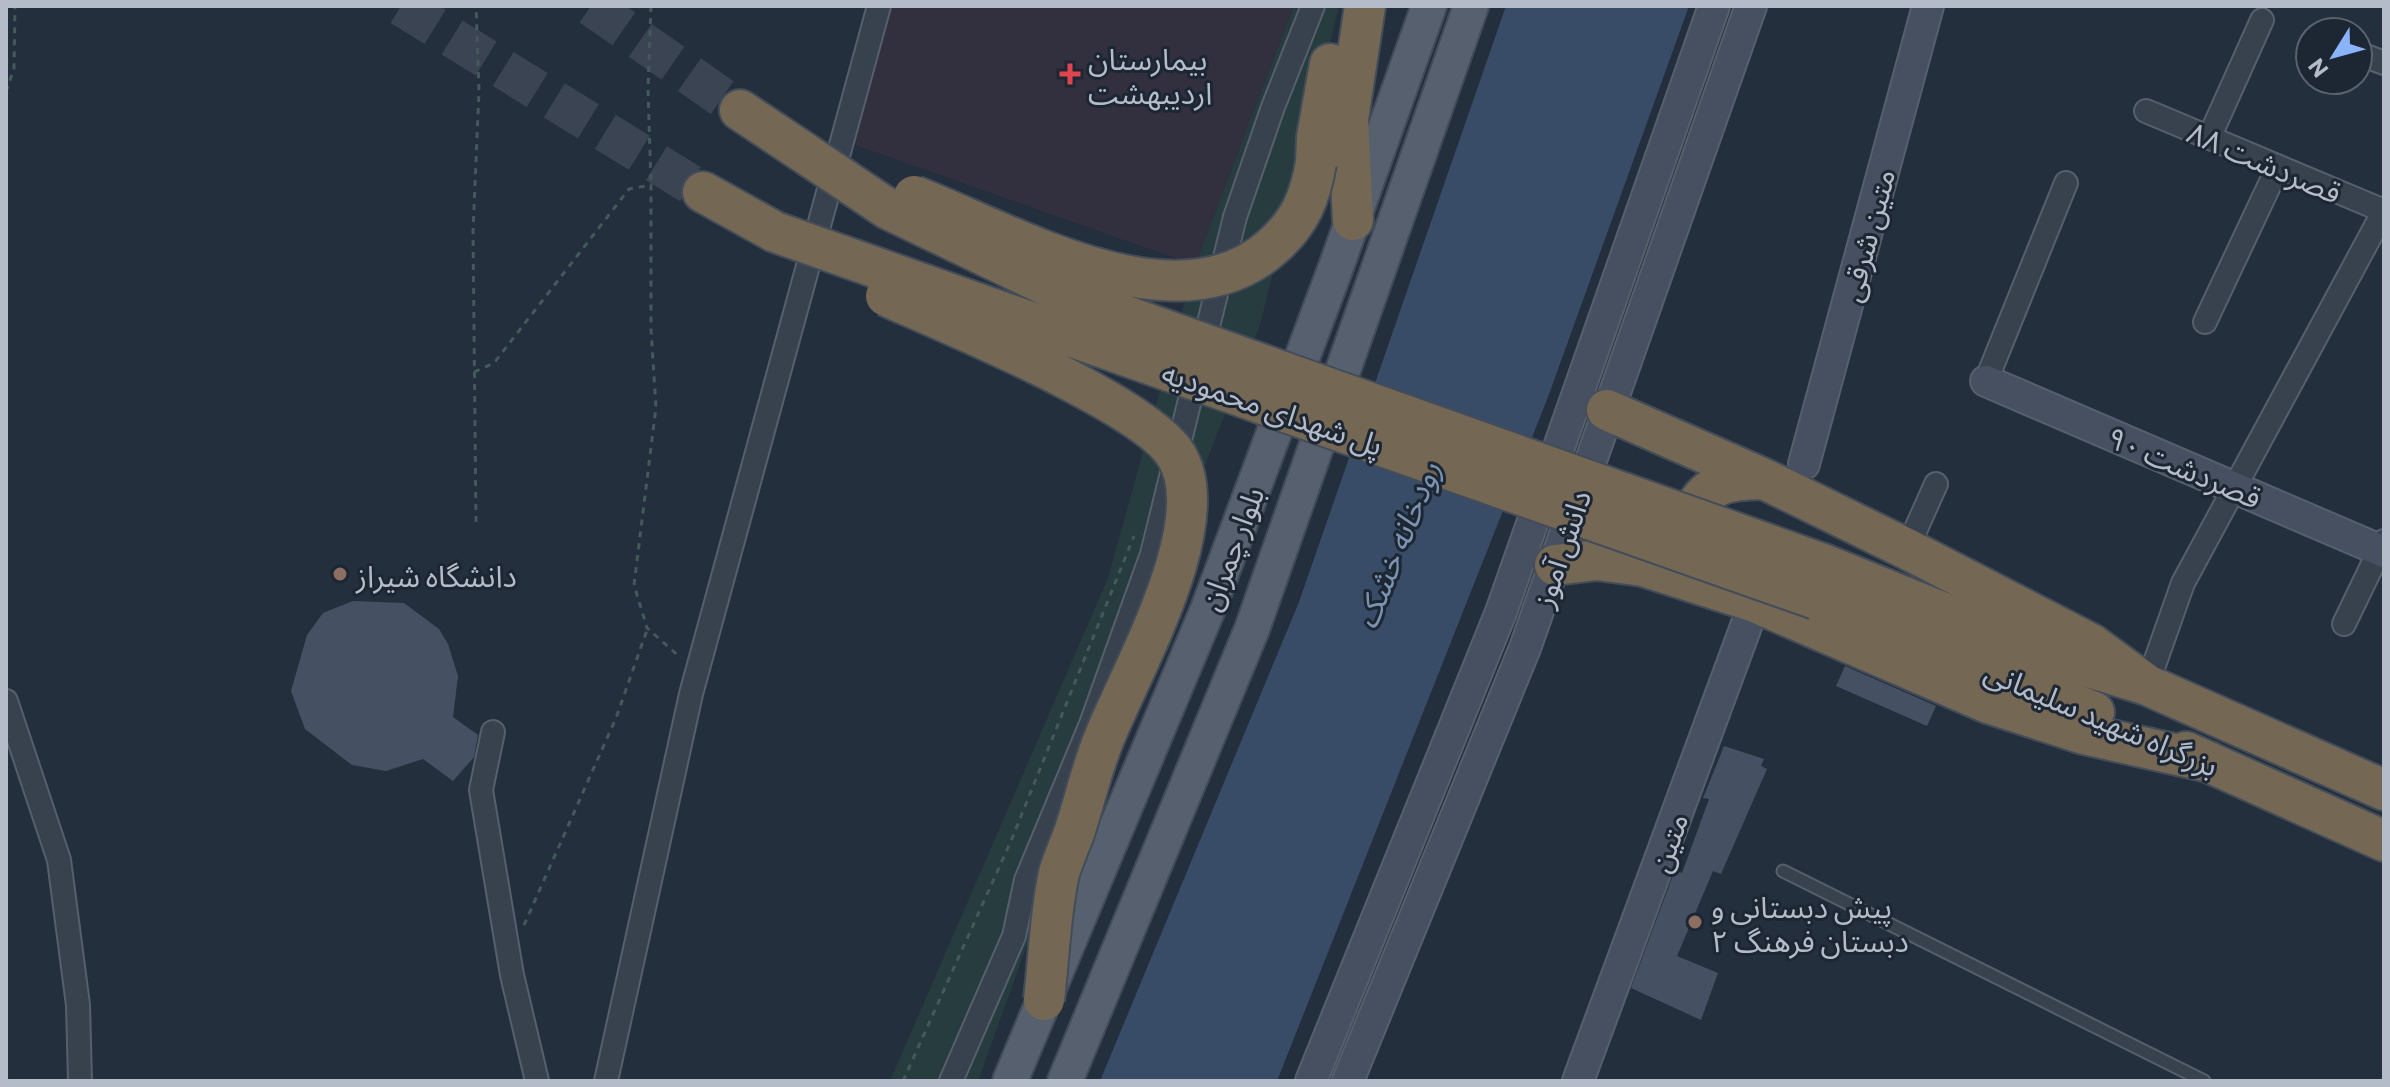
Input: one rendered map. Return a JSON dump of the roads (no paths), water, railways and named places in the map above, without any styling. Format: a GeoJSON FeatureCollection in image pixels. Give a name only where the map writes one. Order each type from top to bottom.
{"type":"FeatureCollection","features":[{"type":"Feature","properties":{"kind":"highway"},"geometry":{"type":"LineString","coordinates":[[740,110],[806,154],[1034,245],[1147,280],[1183,282],[1225,274],[1246,265],[1292,228],[1311,197],[1317,137],[1331,60],[1347,6]]}},
{"type":"Feature","properties":{"kind":"highway"},"geometry":{"type":"LineString","coordinates":[[1353,220],[1348,119],[1365,6]]}},
{"type":"Feature","properties":{"kind":"highway","name":"پل شهدای محمودیه"},"geometry":{"type":"LineString","coordinates":[[806,154],[888,209],[1067,295],[1476,438],[1820,582]]}},
{"type":"Feature","properties":{"kind":"highway"},"geometry":{"type":"LineString","coordinates":[[703,192],[882,294],[1013,353],[1124,412],[1151,430],[1176,453],[1185,474],[1188,500],[1177,563],[1154,627],[1102,742],[1059,873],[1044,1000]]}},
{"type":"Feature","properties":{"kind":"highway","name":"پل شهدای محمودیه"},"geometry":{"type":"LineString","coordinates":[[775,232],[1820,582]]}},
{"type":"Feature","properties":{"kind":"highway"},"geometry":{"type":"LineString","coordinates":[[1607,410],[1764,479],[1907,549],[2091,644],[2147,685]]}},
{"type":"Feature","properties":{"kind":"highway"},"geometry":{"type":"LineString","coordinates":[[1744,606],[1702,570],[1690,542],[1688,524],[1700,497],[1715,485],[1764,479]]}},
{"type":"Feature","properties":{"kind":"highway"},"geometry":{"type":"LineString","coordinates":[[1555,565],[1597,560],[1643,566],[1988,703],[2084,734],[2209,762]]}},
{"type":"Feature","properties":{"kind":"highway","name":"بزرگراه شهید سلیمانی"},"geometry":{"type":"LineString","coordinates":[[1820,582],[2147,685],[2384,790]]}},
{"type":"Feature","properties":{"kind":"highway","name":"بزرگراه شهید سلیمانی"},"geometry":{"type":"LineString","coordinates":[[1820,582],[2384,841]]}},
{"type":"Feature","properties":{"kind":"main road","name":"بلوار چمران"},"geometry":{"type":"LineString","coordinates":[[1010,1081],[1208,609],[1429,6]]}},
{"type":"Feature","properties":{"kind":"main road","name":"بلوار چمران"},"geometry":{"type":"LineString","coordinates":[[1065,1081],[1252,629],[1471,6]]}},
{"type":"Feature","properties":{"kind":"main road","name":"دانش آموز"},"geometry":{"type":"LineString","coordinates":[[1311,1081],[1501,612],[1714,6]]}},
{"type":"Feature","properties":{"kind":"main road","name":"دانش آموز"},"geometry":{"type":"LineString","coordinates":[[1348,1081],[1525,648],[1751,6]]}},
{"type":"Feature","properties":{"kind":"main road","name":"متین شرقی"},"geometry":{"type":"LineString","coordinates":[[1804,464],[1928,6]]}},
{"type":"Feature","properties":{"kind":"main road","name":"۹۰ قصردشت"},"geometry":{"type":"LineString","coordinates":[[1986,381],[2383,548]]}},
{"type":"Feature","properties":{"kind":"main road","name":"متین"},"geometry":{"type":"LineString","coordinates":[[1578,1081],[1744,606]]}},
{"type":"Feature","properties":{"kind":"street"},"geometry":{"type":"LineString","coordinates":[[606,1081],[698,668],[879,6]]}},
{"type":"Feature","properties":{"kind":"street"},"geometry":{"type":"LineString","coordinates":[[951,1081],[1014,936],[1026,880],[1091,724],[1152,554],[1235,217],[1273,107],[1313,6]]}},
{"type":"Feature","properties":{"kind":"street"},"geometry":{"type":"LineString","coordinates":[[2209,138],[2262,20]]}},
{"type":"Feature","properties":{"kind":"street","name":"۸۸ قصردشت"},"geometry":{"type":"LineString","coordinates":[[2146,111],[2384,211]]}},
{"type":"Feature","properties":{"kind":"street"},"geometry":{"type":"LineString","coordinates":[[2205,322],[2278,167]]}},
{"type":"Feature","properties":{"kind":"street"},"geometry":{"type":"LineString","coordinates":[[1986,381],[2066,183]]}},
{"type":"Feature","properties":{"kind":"street"},"geometry":{"type":"LineString","coordinates":[[2147,685],[2183,583],[2384,211]]}},
{"type":"Feature","properties":{"kind":"street"},"geometry":{"type":"LineString","coordinates":[[1907,549],[1936,484]]}},
{"type":"Feature","properties":{"kind":"street"},"geometry":{"type":"LineString","coordinates":[[2344,624],[2383,548]]}},
{"type":"Feature","properties":{"kind":"street"},"geometry":{"type":"LineString","coordinates":[[1744,606],[1803,642]]}},
{"type":"Feature","properties":{"kind":"street"},"geometry":{"type":"LineString","coordinates":[[6,701],[59,860],[78,1005],[80,1081]]}},
{"type":"Feature","properties":{"kind":"street"},"geometry":{"type":"LineString","coordinates":[[493,732],[481,790],[509,958],[537,1081]]}},
{"type":"Feature","properties":{"kind":"lane"},"geometry":{"type":"LineString","coordinates":[[1783,871],[2204,1081]]}},
{"type":"Feature","properties":{"kind":"water","name":"رودخانه خشک"},"geometry":{"type":"Polygon","coordinates":[[[1506,6],[1689,6],[1548,397],[1277,1081],[1100,1081],[1299,602],[1506,6]]]}},
{"type":"Feature","properties":{"kind":"tunnel"},"geometry":{"type":"LineString","coordinates":[[401,6],[703,192]]}},
{"type":"Feature","properties":{"kind":"tunnel"},"geometry":{"type":"LineString","coordinates":[[591,6],[740,110]]}},
{"type":"Feature","properties":{"kind":"place","name":"بیمارستان اردیبهشت"},"geometry":{"type":"Point","coordinates":[1070,74]}},
{"type":"Feature","properties":{"kind":"place","name":"دانشگاه شیراز"},"geometry":{"type":"Point","coordinates":[340,574]}},
{"type":"Feature","properties":{"kind":"place","name":"پیش دبستانی و دبستان فرهنگ ۲"},"geometry":{"type":"Point","coordinates":[1695,922]}}]}
